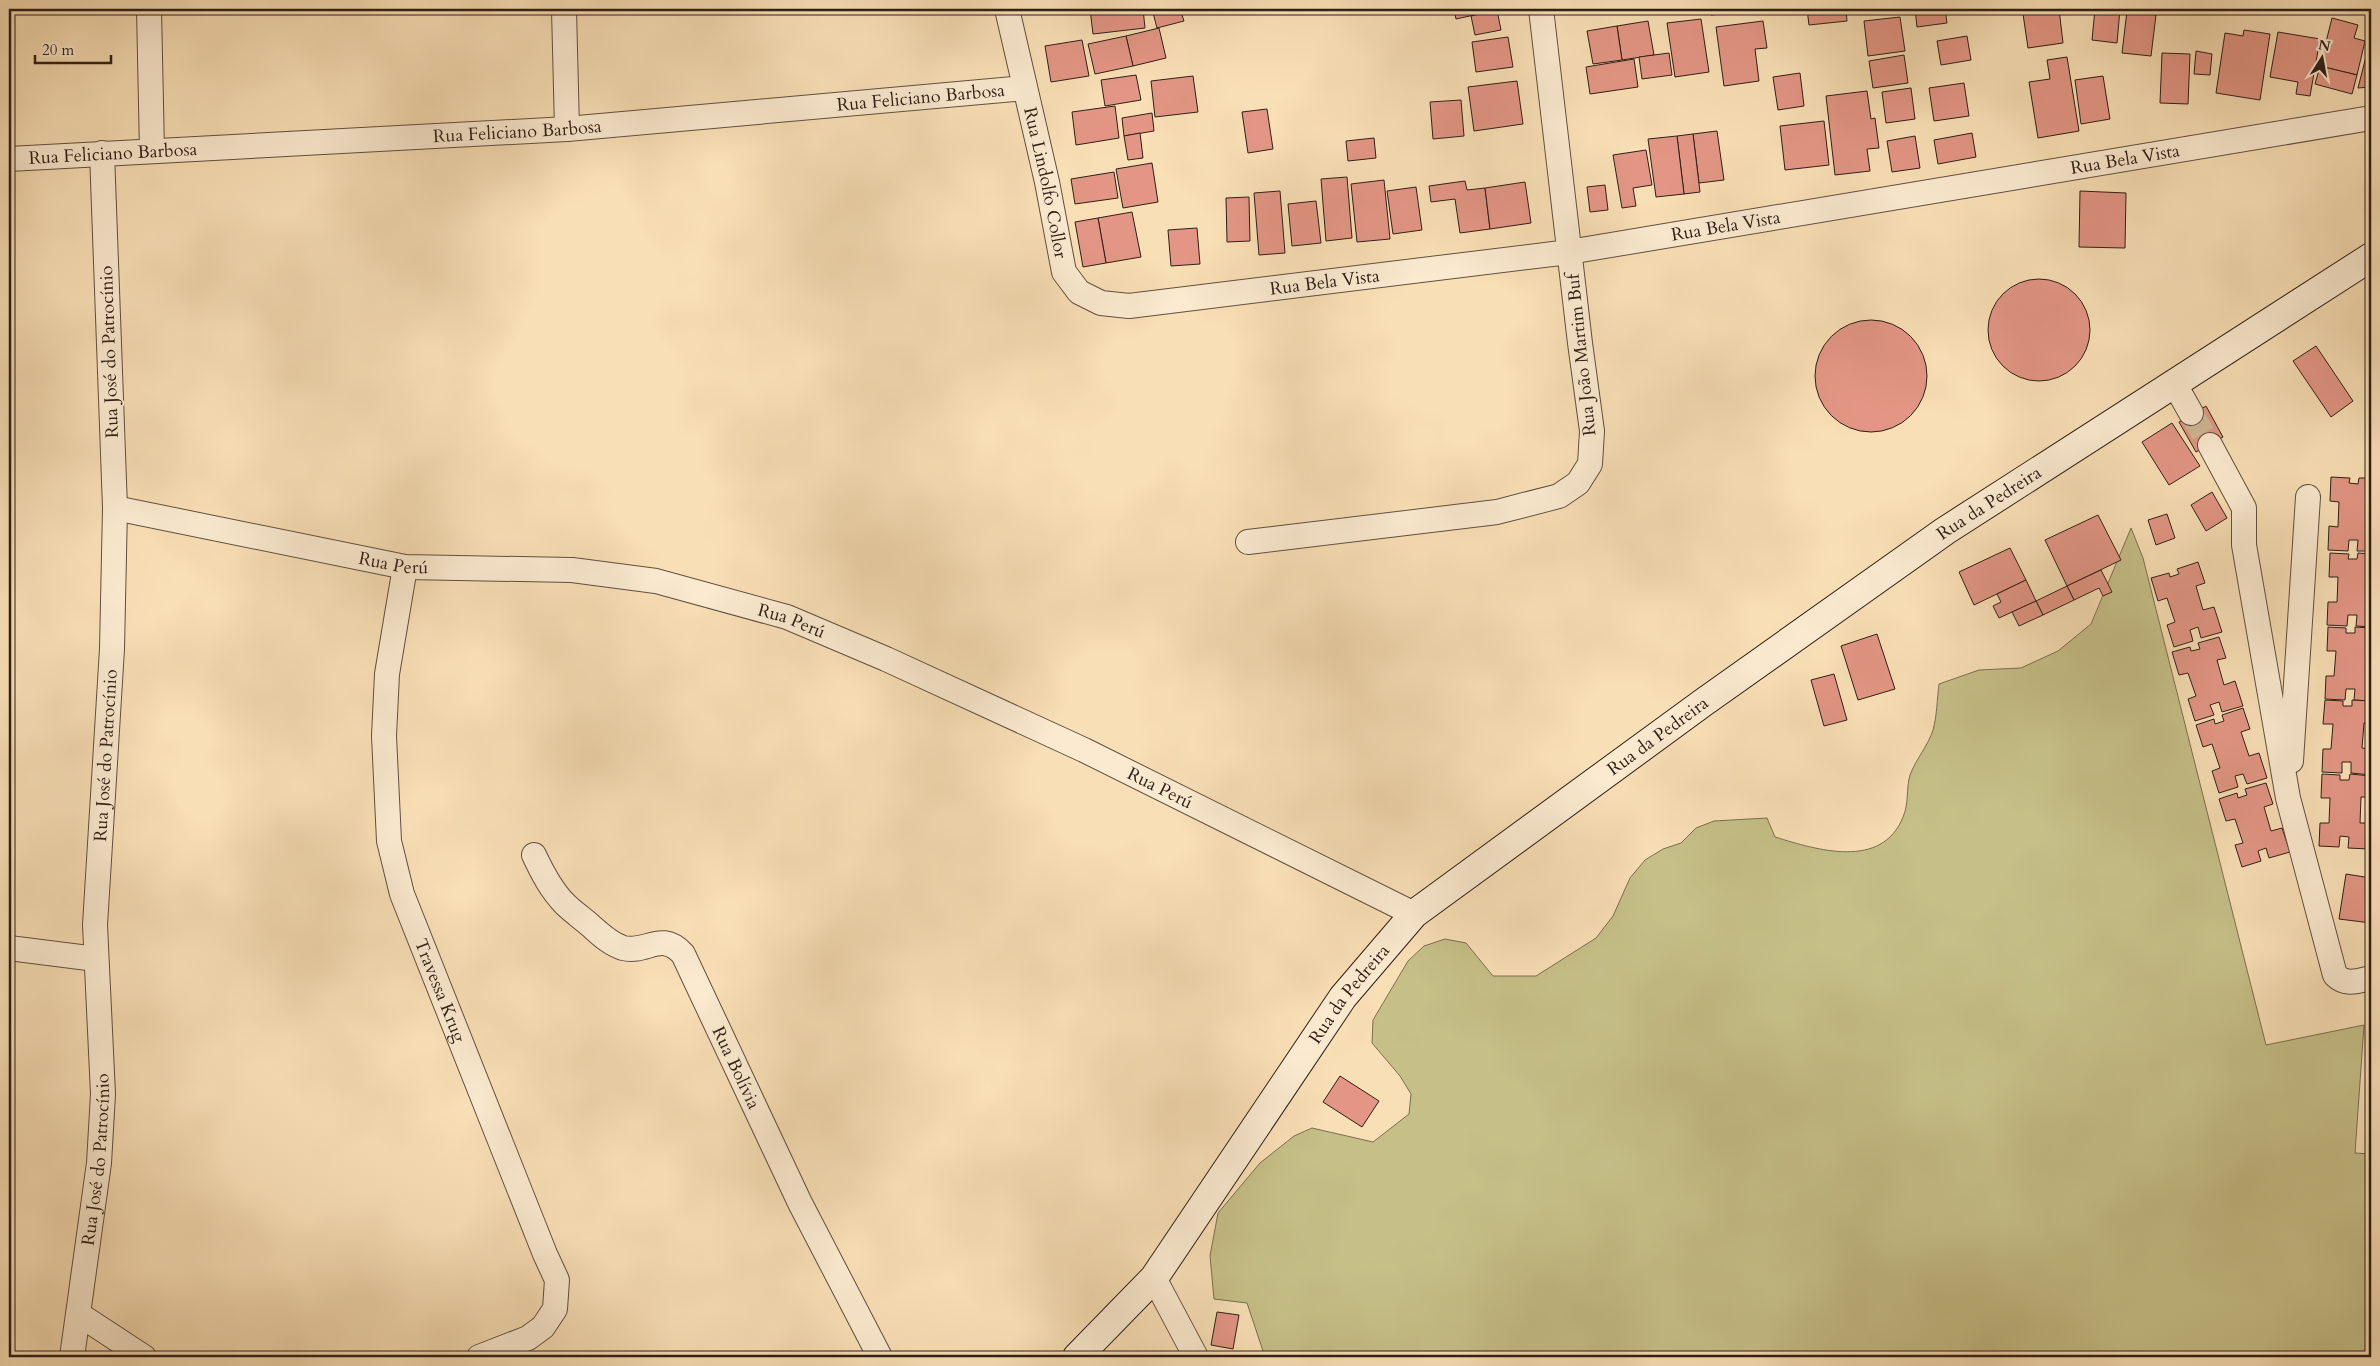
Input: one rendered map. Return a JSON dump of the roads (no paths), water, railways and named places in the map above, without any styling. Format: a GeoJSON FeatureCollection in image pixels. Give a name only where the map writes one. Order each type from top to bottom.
{"type":"FeatureCollection","features":[{"type":"Feature","properties":{"kind":"street"},"geometry":{"type":"LineString","coordinates":[[149,9],[152,151]]}},
{"type":"Feature","properties":{"kind":"street"},"geometry":{"type":"LineString","coordinates":[[564,9],[567,129]]}},
{"type":"Feature","properties":{"kind":"street","name":"Rua Lindolfo Collor"},"geometry":{"type":"LineString","coordinates":[[1007,9],[1047,182],[1064,272],[1079,292]]}},
{"type":"Feature","properties":{"kind":"street","name":"Rua João Martim Buf"},"geometry":{"type":"LineString","coordinates":[[1248,542],[1497,512],[1559,496],[1578,483],[1590,464],[1592,431],[1541,9]]}},
{"type":"Feature","properties":{"kind":"street","name":"Rua Feliciano Barbosa"},"geometry":{"type":"LineString","coordinates":[[9,159],[567,129],[1025,88]]}},
{"type":"Feature","properties":{"kind":"street","name":"Rua Bela Vista"},"geometry":{"type":"LineString","coordinates":[[1079,292],[1101,303],[1129,306],[1569,252],[2371,118]]}},
{"type":"Feature","properties":{"kind":"street","name":"Rua José do Patrocínio"},"geometry":{"type":"LineString","coordinates":[[72,1357],[80,1316],[100,1163],[103,1094],[95,926],[112,649],[115,508],[102,153]]}},
{"type":"Feature","properties":{"kind":"street","name":"Rua da Pedreira"},"geometry":{"type":"LineString","coordinates":[[1077,1357],[1154,1278],[1343,997],[1414,914],[1704,702],[1945,531],[2174,383],[2366,264]]}},
{"type":"Feature","properties":{"kind":"street"},"geometry":{"type":"LineString","coordinates":[[2174,383],[2191,413]]}},
{"type":"Feature","properties":{"kind":"street"},"geometry":{"type":"LineString","coordinates":[[2210,445],[2244,508],[2244,545],[2288,798],[2335,975],[2341,982],[2371,978]]}},
{"type":"Feature","properties":{"kind":"street"},"geometry":{"type":"LineString","coordinates":[[2288,798],[2308,496]]}},
{"type":"Feature","properties":{"kind":"street","name":"Rua Perú"},"geometry":{"type":"LineString","coordinates":[[115,508],[405,567],[572,570],[656,581],[787,617],[886,659],[1084,750],[1414,914]]}},
{"type":"Feature","properties":{"kind":"street","name":"Travessa Krug"},"geometry":{"type":"LineString","coordinates":[[405,567],[387,674],[384,736],[389,841],[402,894],[544,1254],[557,1280],[555,1309],[543,1327],[528,1338],[479,1357]]}},
{"type":"Feature","properties":{"kind":"street","name":"Rua Bolívia"},"geometry":{"type":"LineString","coordinates":[[534,855],[546,878],[563,902],[606,940],[622,948],[635,949],[665,942],[676,946],[683,954],[800,1203],[880,1357]]}},
{"type":"Feature","properties":{"kind":"street"},"geometry":{"type":"LineString","coordinates":[[9,948],[96,959]]}},
{"type":"Feature","properties":{"kind":"street"},"geometry":{"type":"LineString","coordinates":[[1154,1278],[1196,1357]]}},
{"type":"Feature","properties":{"kind":"street"},"geometry":{"type":"LineString","coordinates":[[80,1316],[144,1357]]}},
{"type":"Feature","properties":{"kind":"tunnel"},"geometry":{"type":"LineString","coordinates":[[2191,413],[2210,445]]}}]}
